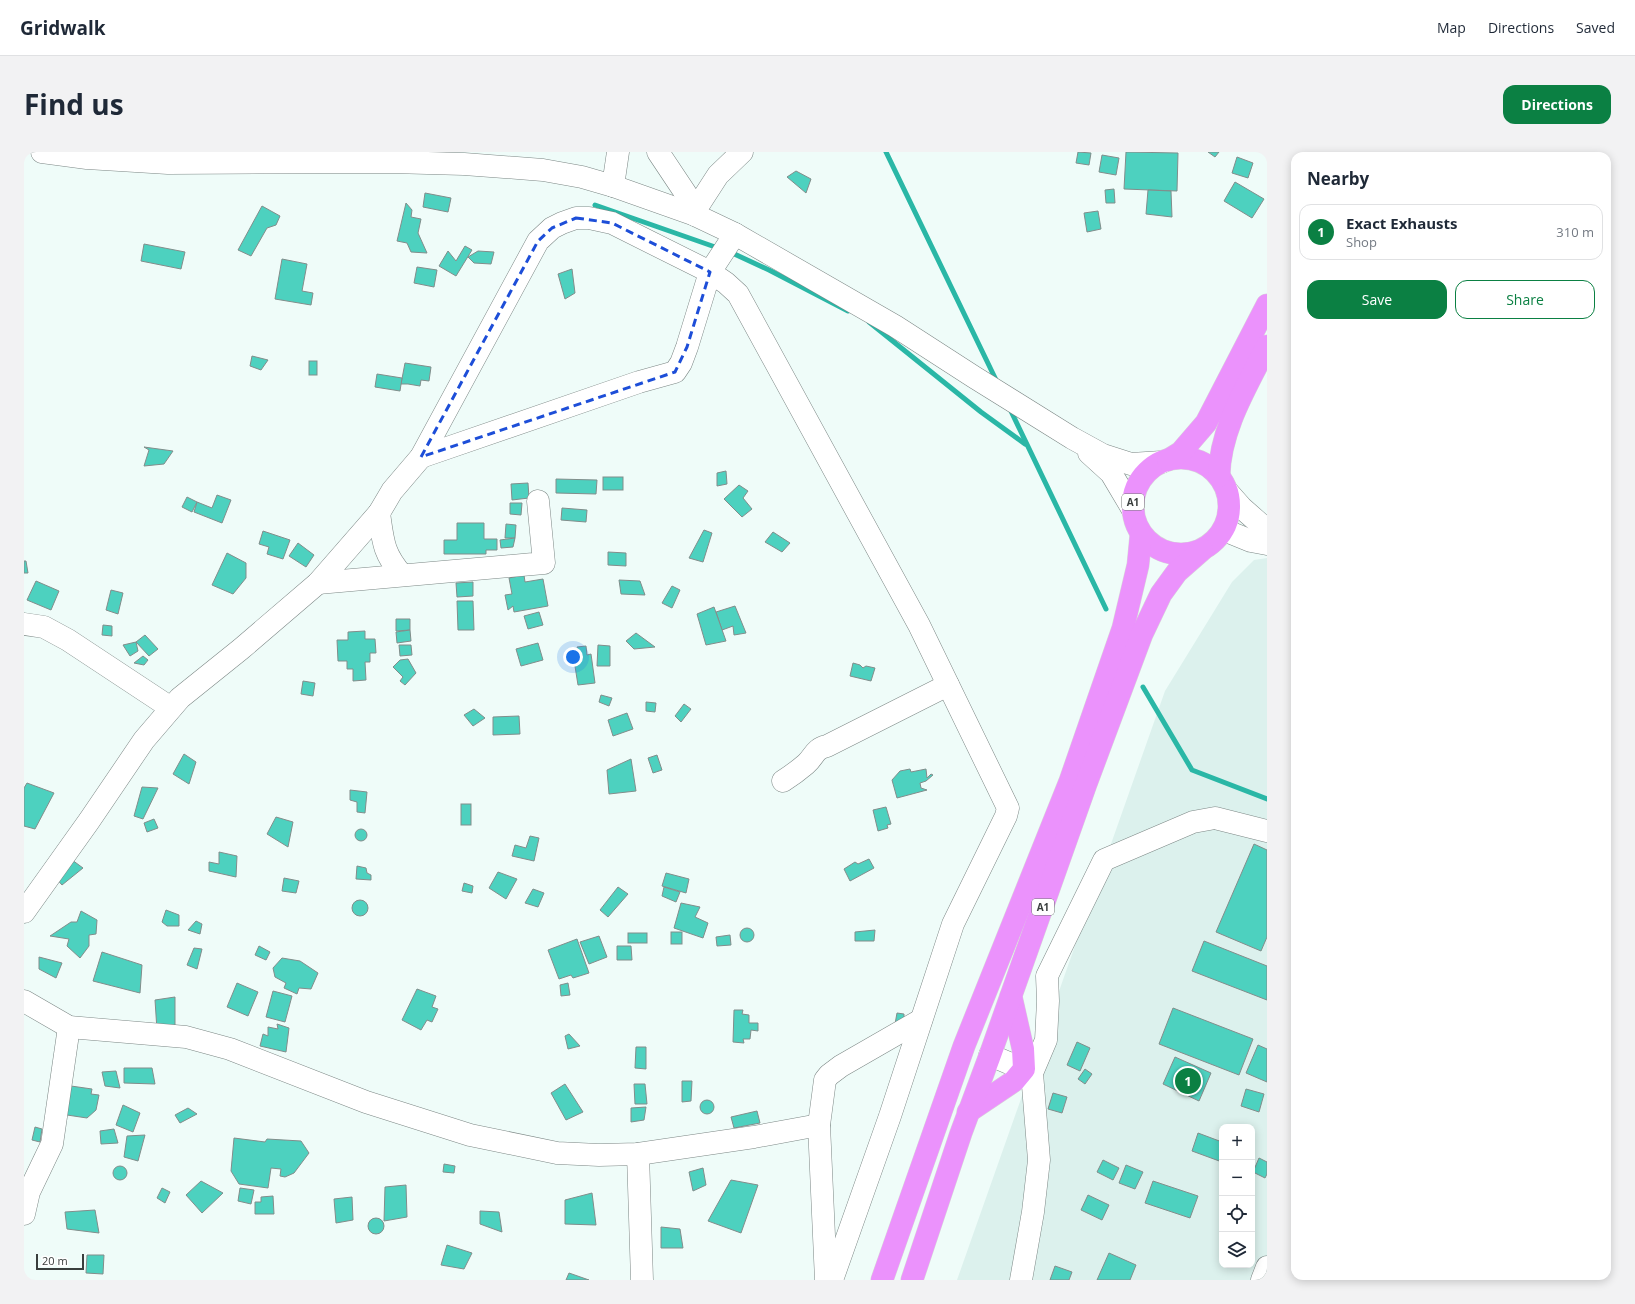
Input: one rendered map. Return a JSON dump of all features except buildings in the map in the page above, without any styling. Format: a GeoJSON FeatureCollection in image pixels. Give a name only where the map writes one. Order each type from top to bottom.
{"type":"FeatureCollection","features":[{"type":"Feature","properties":{"kind":"highway","name":"A1"},"geometry":{"type":"LineString","coordinates":[[1202,550],[1186,554],[1169,553],[1158,549],[1149,542],[1141,534],[1135,522],[1133,510],[1134,495],[1140,481],[1149,470],[1181,452],[1206,423],[1267,305]]}},
{"type":"Feature","properties":{"kind":"highway","name":"A1"},"geometry":{"type":"LineString","coordinates":[[912,1280],[968,1112],[990,1056],[1086,784],[1142,634],[1161,594],[1177,572],[1214,541],[1224,530],[1230,510],[1219,465],[1226,434],[1238,405],[1267,346]]}},
{"type":"Feature","properties":{"kind":"highway"},"geometry":{"type":"LineString","coordinates":[[1165,461],[1182,458],[1196,460],[1209,466],[1223,483]]}},
{"type":"Feature","properties":{"kind":"highway","name":"A1"},"geometry":{"type":"LineString","coordinates":[[882,1280],[964,1046],[1070,781],[1118,643],[1138,565],[1141,534]]}},
{"type":"Feature","properties":{"kind":"highway"},"geometry":{"type":"LineString","coordinates":[[968,1112],[1028,1071],[1011,996]]}},
{"type":"Feature","properties":{"kind":"street"},"geometry":{"type":"LineString","coordinates":[[42,152],[87,158],[168,164],[391,162],[464,164],[543,170],[613,186],[696,212],[895,326],[1072,438],[1104,455],[1131,464],[1165,461]]}},
{"type":"Feature","properties":{"kind":"street"},"geometry":{"type":"LineString","coordinates":[[613,186],[618,152]]}},
{"type":"Feature","properties":{"kind":"street"},"geometry":{"type":"LineString","coordinates":[[658,152],[696,212]]}},
{"type":"Feature","properties":{"kind":"street"},"geometry":{"type":"LineString","coordinates":[[696,212],[718,175],[742,152]]}},
{"type":"Feature","properties":{"kind":"street"},"geometry":{"type":"LineString","coordinates":[[24,912],[89,821],[144,740],[171,708],[180,698],[318,583],[379,513],[392,491],[421,458],[538,241],[552,228],[576,218],[589,218],[612,223],[710,272],[726,283],[738,294],[919,625],[1008,808],[1006,816],[953,924],[890,1116],[832,1280]]}},
{"type":"Feature","properties":{"kind":"street"},"geometry":{"type":"LineString","coordinates":[[421,458],[639,382],[675,372],[681,363],[687,347],[710,272],[735,234]]}},
{"type":"Feature","properties":{"kind":"street"},"geometry":{"type":"LineString","coordinates":[[1072,438],[1110,473],[1133,510]]}},
{"type":"Feature","properties":{"kind":"street"},"geometry":{"type":"LineString","coordinates":[[1223,483],[1242,508],[1267,530]]}},
{"type":"Feature","properties":{"kind":"street"},"geometry":{"type":"LineString","coordinates":[[318,583],[544,563],[538,501]]}},
{"type":"Feature","properties":{"kind":"street"},"geometry":{"type":"LineString","coordinates":[[379,513],[384,546],[390,562],[402,575]]}},
{"type":"Feature","properties":{"kind":"street"},"geometry":{"type":"LineString","coordinates":[[1224,530],[1251,541],[1267,544]]}},
{"type":"Feature","properties":{"kind":"street"},"geometry":{"type":"LineString","coordinates":[[24,624],[44,627],[68,640],[171,708]]}},
{"type":"Feature","properties":{"kind":"street"},"geometry":{"type":"LineString","coordinates":[[783,781],[807,763],[815,751],[821,747],[834,742],[948,685]]}},
{"type":"Feature","properties":{"kind":"street"},"geometry":{"type":"LineString","coordinates":[[1021,1280],[1033,1212],[1038,1160],[1028,1071],[1046,1040],[1048,1001],[1047,976],[1104,860],[1193,822],[1214,818],[1267,831]]}},
{"type":"Feature","properties":{"kind":"street"},"geometry":{"type":"LineString","coordinates":[[24,1001],[69,1027],[186,1037],[223,1047],[366,1102],[470,1135],[558,1153],[599,1155],[638,1154],[754,1137],[819,1125]]}},
{"type":"Feature","properties":{"kind":"street"},"geometry":{"type":"LineString","coordinates":[[826,1280],[819,1125],[825,1080],[841,1066],[921,1020]]}},
{"type":"Feature","properties":{"kind":"street"},"geometry":{"type":"LineString","coordinates":[[24,1214],[29,1192],[52,1144],[69,1027]]}},
{"type":"Feature","properties":{"kind":"street"},"geometry":{"type":"LineString","coordinates":[[990,1056],[1028,1071]]}},
{"type":"Feature","properties":{"kind":"street"},"geometry":{"type":"LineString","coordinates":[[638,1154],[642,1280]]}},
{"type":"Feature","properties":{"kind":"street"},"geometry":{"type":"LineString","coordinates":[[1262,1280],[1267,1267]]}},
{"type":"Feature","properties":{"kind":"highlighted area"},"geometry":{"type":"Polygon","coordinates":[[[576,218],[612,223],[710,272],[687,347],[675,372],[421,457],[538,241],[552,228],[576,218]]]}},
{"type":"Feature","properties":{"kind":"shaded area"},"geometry":{"type":"Polygon","coordinates":[[[1267,558],[1267,1280],[957,1280],[1165,691],[1232,582],[1254,560],[1267,558]]]}},
{"type":"Feature","properties":{"kind":"waterway"},"geometry":{"type":"LineString","coordinates":[[886,152],[997,382]]}},
{"type":"Feature","properties":{"kind":"waterway"},"geometry":{"type":"LineString","coordinates":[[595,205],[718,248]]}},
{"type":"Feature","properties":{"kind":"waterway"},"geometry":{"type":"LineString","coordinates":[[730,252],[769,270],[848,311]]}},
{"type":"Feature","properties":{"kind":"waterway"},"geometry":{"type":"LineString","coordinates":[[869,322],[981,412],[1025,444]]}},
{"type":"Feature","properties":{"kind":"waterway"},"geometry":{"type":"LineString","coordinates":[[1009,407],[1106,609]]}},
{"type":"Feature","properties":{"kind":"waterway"},"geometry":{"type":"LineString","coordinates":[[1143,687],[1192,770],[1267,799]]}},
{"type":"Feature","properties":{"kind":"place","name":"Exact Exhausts"},"geometry":{"type":"Point","coordinates":[1188,1081]}}]}
